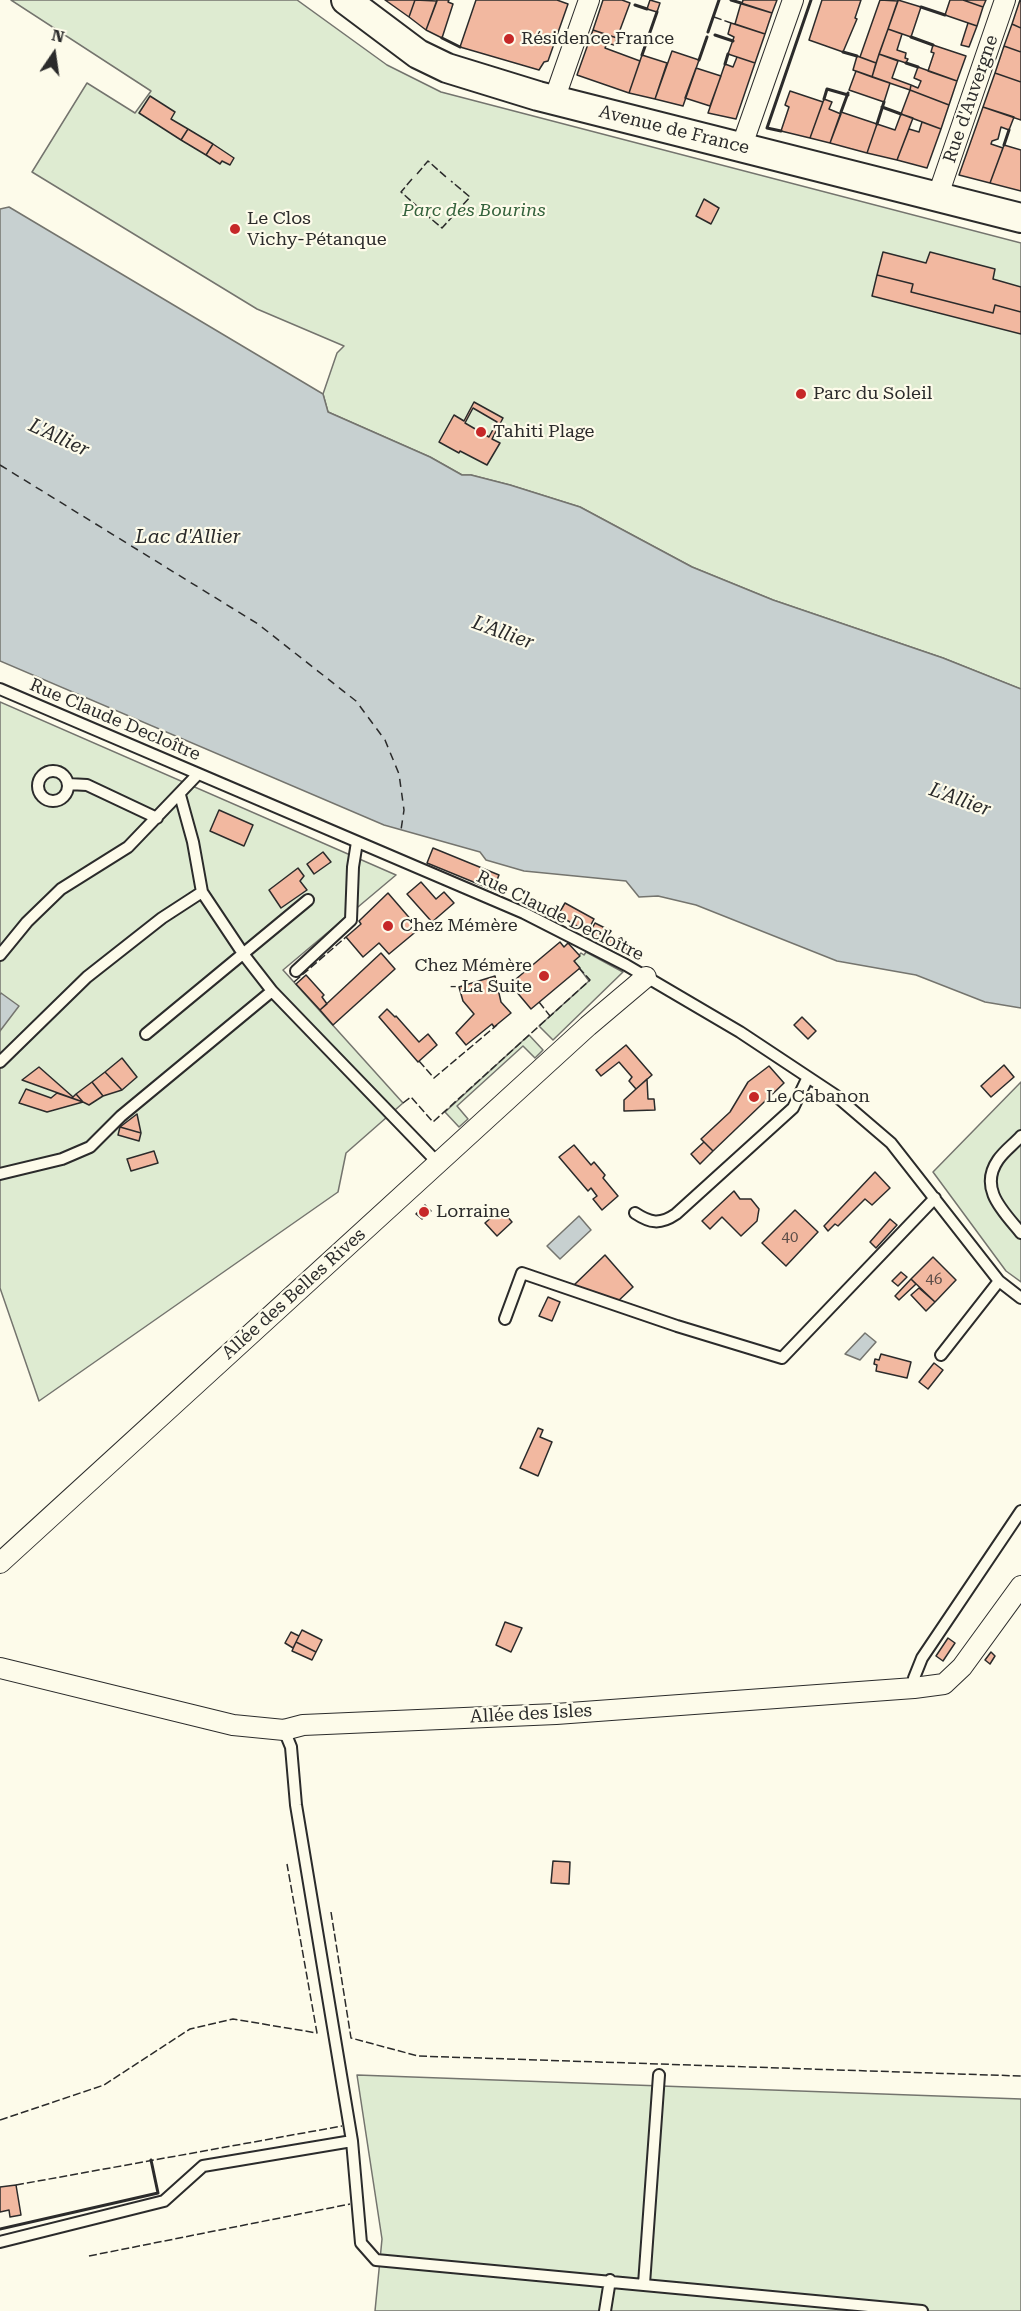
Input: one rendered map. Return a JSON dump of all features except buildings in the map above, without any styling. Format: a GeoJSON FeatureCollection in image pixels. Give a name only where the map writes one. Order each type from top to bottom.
{"type":"FeatureCollection","features":[{"type":"Feature","properties":{"kind":"street","name":"Avenue de France"},"geometry":{"type":"LineString","coordinates":[[346,0],[418,54],[447,68],[554,100],[1021,218]]}},
{"type":"Feature","properties":{"kind":"street"},"geometry":{"type":"LineString","coordinates":[[554,100],[589,0]]}},
{"type":"Feature","properties":{"kind":"street"},"geometry":{"type":"LineString","coordinates":[[741,148],[793,0]]}},
{"type":"Feature","properties":{"kind":"street","name":"Rue d'Auvergne"},"geometry":{"type":"LineString","coordinates":[[937,198],[1005,0]]}},
{"type":"Feature","properties":{"kind":"street","name":"Allée des Belles Rives"},"geometry":{"type":"LineString","coordinates":[[0,1563],[588,1026],[646,977]]}},
{"type":"Feature","properties":{"kind":"street","name":"Allée des Isles"},"geometry":{"type":"LineString","coordinates":[[0,1668],[234,1725],[284,1730],[303,1725],[556,1714],[914,1688],[944,1684],[962,1667],[1021,1586]]}},
{"type":"Feature","properties":{"kind":"lane","name":"Rue Claude Decloître"},"geometry":{"type":"LineString","coordinates":[[0,689],[524,913],[646,977],[740,1032],[857,1112],[891,1143],[999,1281],[1021,1298]]}},
{"type":"Feature","properties":{"kind":"lane"},"geometry":{"type":"LineString","coordinates":[[0,955],[27,922],[61,889],[128,847],[198,774]]}},
{"type":"Feature","properties":{"kind":"lane"},"geometry":{"type":"LineString","coordinates":[[68,784],[87,784],[157,818]]}},
{"type":"Feature","properties":{"kind":"lane"},"geometry":{"type":"LineString","coordinates":[[180,795],[193,842],[202,892],[243,955],[272,991],[438,1163]]}},
{"type":"Feature","properties":{"kind":"lane"},"geometry":{"type":"LineString","coordinates":[[296,971],[351,920],[353,867],[357,842]]}},
{"type":"Feature","properties":{"kind":"lane"},"geometry":{"type":"LineString","coordinates":[[0,1062],[87,977],[162,918],[202,892]]}},
{"type":"Feature","properties":{"kind":"lane"},"geometry":{"type":"LineString","coordinates":[[146,1034],[308,900]]}},
{"type":"Feature","properties":{"kind":"lane"},"geometry":{"type":"LineString","coordinates":[[0,1174],[62,1159],[90,1147],[121,1116],[272,991]]}},
{"type":"Feature","properties":{"kind":"lane"},"geometry":{"type":"LineString","coordinates":[[634,1213],[648,1221],[658,1223],[676,1214],[793,1108],[808,1077]]}},
{"type":"Feature","properties":{"kind":"lane"},"geometry":{"type":"LineString","coordinates":[[1021,1136],[998,1160],[990,1175],[993,1199],[1021,1233]]}},
{"type":"Feature","properties":{"kind":"lane"},"geometry":{"type":"LineString","coordinates":[[506,1319],[522,1273],[677,1326],[782,1358],[936,1198]]}},
{"type":"Feature","properties":{"kind":"lane"},"geometry":{"type":"LineString","coordinates":[[941,1355],[999,1281]]}},
{"type":"Feature","properties":{"kind":"lane"},"geometry":{"type":"LineString","coordinates":[[914,1688],[914,1678],[922,1658],[1021,1511]]}},
{"type":"Feature","properties":{"kind":"lane"},"geometry":{"type":"LineString","coordinates":[[284,1730],[291,1747],[296,1805],[352,2141],[361,2243],[376,2260],[610,2280],[922,2311]]}},
{"type":"Feature","properties":{"kind":"lane"},"geometry":{"type":"LineString","coordinates":[[644,2284],[659,2075]]}},
{"type":"Feature","properties":{"kind":"lane"},"geometry":{"type":"LineString","coordinates":[[0,2242],[164,2201],[203,2166],[352,2141]]}},
{"type":"Feature","properties":{"kind":"lane"},"geometry":{"type":"LineString","coordinates":[[605,2311],[610,2280]]}},
{"type":"Feature","properties":{"kind":"green space","name":"Parc des Bourins"},"geometry":{"type":"Polygon","coordinates":[[[11,0],[297,0],[387,65],[441,92],[1021,243],[1021,689],[943,658],[773,600],[692,567],[580,507],[510,485],[471,475],[462,475],[430,457],[328,412],[323,394],[337,353],[344,346],[257,309],[32,172],[87,83],[135,113],[151,91],[11,0]]]}},
{"type":"Feature","properties":{"kind":"green space"},"geometry":{"type":"Polygon","coordinates":[[[0,702],[396,875],[283,970],[403,1103],[346,1153],[338,1192],[39,1401],[0,1288],[0,702]]]}},
{"type":"Feature","properties":{"kind":"green space"},"geometry":{"type":"Polygon","coordinates":[[[586,952],[623,972],[553,1040],[539,1026],[589,981],[574,961],[581,953],[584,955],[586,952]]]}},
{"type":"Feature","properties":{"kind":"green space"},"geometry":{"type":"Polygon","coordinates":[[[529,1035],[543,1050],[535,1058],[523,1046],[457,1106],[468,1119],[459,1127],[445,1112],[529,1035]]]}},
{"type":"Feature","properties":{"kind":"green space"},"geometry":{"type":"Polygon","coordinates":[[[1021,1082],[1021,1282],[1006,1271],[933,1172],[1021,1082]]]}},
{"type":"Feature","properties":{"kind":"green space"},"geometry":{"type":"Polygon","coordinates":[[[357,2075],[1021,2099],[1021,2311],[375,2311],[382,2239],[357,2075]]]}},
{"type":"Feature","properties":{"kind":"water","name":"Lac d'Allier"},"geometry":{"type":"Polygon","coordinates":[[[9,207],[323,394],[328,412],[430,457],[462,475],[471,475],[510,485],[580,507],[692,567],[773,600],[943,658],[1021,689],[1021,1008],[985,1002],[916,975],[837,961],[696,905],[658,896],[639,897],[626,881],[524,871],[486,860],[480,852],[384,825],[0,661],[0,209],[9,207]]]}},
{"type":"Feature","properties":{"kind":"water"},"geometry":{"type":"Polygon","coordinates":[[[1,993],[19,1006],[0,1031],[0,995],[1,993]]]}},
{"type":"Feature","properties":{"kind":"water"},"geometry":{"type":"Polygon","coordinates":[[[579,1216],[591,1230],[560,1259],[547,1246],[579,1216]]]}},
{"type":"Feature","properties":{"kind":"water"},"geometry":{"type":"Polygon","coordinates":[[[865,1333],[876,1342],[860,1360],[845,1354],[865,1333]]]}},
{"type":"Feature","properties":{"kind":"ferry route"},"geometry":{"type":"LineString","coordinates":[[0,465],[258,624],[356,701],[385,740],[399,774],[404,810],[401,830]]}},
{"type":"Feature","properties":{"kind":"fence"},"geometry":{"type":"LineString","coordinates":[[714,17],[731,23]]}},
{"type":"Feature","properties":{"kind":"fence"},"geometry":{"type":"LineString","coordinates":[[417,174],[428,161],[446,177]]}},
{"type":"Feature","properties":{"kind":"fence"},"geometry":{"type":"LineString","coordinates":[[412,179],[401,192],[419,208]]}},
{"type":"Feature","properties":{"kind":"fence"},"geometry":{"type":"LineString","coordinates":[[424,213],[442,228],[470,197],[451,181]]}},
{"type":"Feature","properties":{"kind":"fence"},"geometry":{"type":"LineString","coordinates":[[294,982],[346,937]]}},
{"type":"Feature","properties":{"kind":"fence"},"geometry":{"type":"LineString","coordinates":[[403,1103],[411,1097],[433,1122],[590,980],[579,968]]}},
{"type":"Feature","properties":{"kind":"fence"},"geometry":{"type":"LineString","coordinates":[[539,1002],[550,1016]]}},
{"type":"Feature","properties":{"kind":"fence"},"geometry":{"type":"LineString","coordinates":[[419,1061],[434,1078],[497,1025]]}},
{"type":"Feature","properties":{"kind":"fence"},"geometry":{"type":"LineString","coordinates":[[0,2120],[104,2085],[190,2029],[233,2019],[317,2033],[287,1864]]}},
{"type":"Feature","properties":{"kind":"fence"},"geometry":{"type":"LineString","coordinates":[[331,1912],[351,2038],[418,2056],[1021,2076]]}},
{"type":"Feature","properties":{"kind":"fence"},"geometry":{"type":"LineString","coordinates":[[16,2185],[342,2126]]}},
{"type":"Feature","properties":{"kind":"fence"},"geometry":{"type":"LineString","coordinates":[[89,2256],[350,2204]]}},
{"type":"Feature","properties":{"kind":"wall"},"geometry":{"type":"LineString","coordinates":[[708,32],[719,0]]}},
{"type":"Feature","properties":{"kind":"wall"},"geometry":{"type":"LineString","coordinates":[[731,0],[741,3]]}},
{"type":"Feature","properties":{"kind":"wall"},"geometry":{"type":"LineString","coordinates":[[781,131],[767,128],[811,0]]}},
{"type":"Feature","properties":{"kind":"wall"},"geometry":{"type":"LineString","coordinates":[[635,5],[647,9]]}},
{"type":"Feature","properties":{"kind":"wall"},"geometry":{"type":"LineString","coordinates":[[921,7],[945,15]]}},
{"type":"Feature","properties":{"kind":"wall"},"geometry":{"type":"LineString","coordinates":[[642,55],[657,12]]}},
{"type":"Feature","properties":{"kind":"wall"},"geometry":{"type":"LineString","coordinates":[[715,35],[733,41]]}},
{"type":"Feature","properties":{"kind":"wall"},"geometry":{"type":"LineString","coordinates":[[699,60],[707,37]]}},
{"type":"Feature","properties":{"kind":"wall"},"geometry":{"type":"LineString","coordinates":[[911,37],[933,45]]}},
{"type":"Feature","properties":{"kind":"wall"},"geometry":{"type":"LineString","coordinates":[[442,38],[460,47]]}},
{"type":"Feature","properties":{"kind":"wall"},"geometry":{"type":"LineString","coordinates":[[843,52],[857,56]]}},
{"type":"Feature","properties":{"kind":"wall"},"geometry":{"type":"LineString","coordinates":[[725,64],[728,54]]}},
{"type":"Feature","properties":{"kind":"wall"},"geometry":{"type":"LineString","coordinates":[[906,63],[918,67]]}},
{"type":"Feature","properties":{"kind":"wall"},"geometry":{"type":"LineString","coordinates":[[824,99],[827,89],[848,95]]}},
{"type":"Feature","properties":{"kind":"wall"},"geometry":{"type":"LineString","coordinates":[[841,112],[848,93]]}},
{"type":"Feature","properties":{"kind":"wall"},"geometry":{"type":"LineString","coordinates":[[877,124],[884,102]]}},
{"type":"Feature","properties":{"kind":"wall"},"geometry":{"type":"LineString","coordinates":[[882,107],[901,114]]}},
{"type":"Feature","properties":{"kind":"wall"},"geometry":{"type":"LineString","coordinates":[[1004,145],[1009,130]]}},
{"type":"Feature","properties":{"kind":"wall"},"geometry":{"type":"LineString","coordinates":[[0,2229],[158,2193],[151,2160]]}},
{"type":"Feature","properties":{"kind":"place","name":"Résidence France"},"geometry":{"type":"Point","coordinates":[509,39]}},
{"type":"Feature","properties":{"kind":"place","name":"Le Clos Vichy-Pétanque"},"geometry":{"type":"Point","coordinates":[235,229]}},
{"type":"Feature","properties":{"kind":"place","name":"Parc du Soleil"},"geometry":{"type":"Point","coordinates":[801,394]}},
{"type":"Feature","properties":{"kind":"place","name":"Tahiti Plage"},"geometry":{"type":"Point","coordinates":[481,432]}},
{"type":"Feature","properties":{"kind":"place","name":"Chez Mémère"},"geometry":{"type":"Point","coordinates":[388,926]}},
{"type":"Feature","properties":{"kind":"place","name":"Chez Mémère - La Suite"},"geometry":{"type":"Point","coordinates":[544,976]}},
{"type":"Feature","properties":{"kind":"place","name":"Le Cabanon"},"geometry":{"type":"Point","coordinates":[754,1097]}},
{"type":"Feature","properties":{"kind":"place","name":"Lorraine"},"geometry":{"type":"Point","coordinates":[424,1212]}},
{"type":"Feature","properties":{"kind":"water label","name":"L'Allier"},"geometry":{"type":"Point","coordinates":[59,438]}},
{"type":"Feature","properties":{"kind":"water label","name":"L'Allier"},"geometry":{"type":"Point","coordinates":[503,633]}},
{"type":"Feature","properties":{"kind":"water label","name":"L'Allier"},"geometry":{"type":"Point","coordinates":[960,800]}}]}
